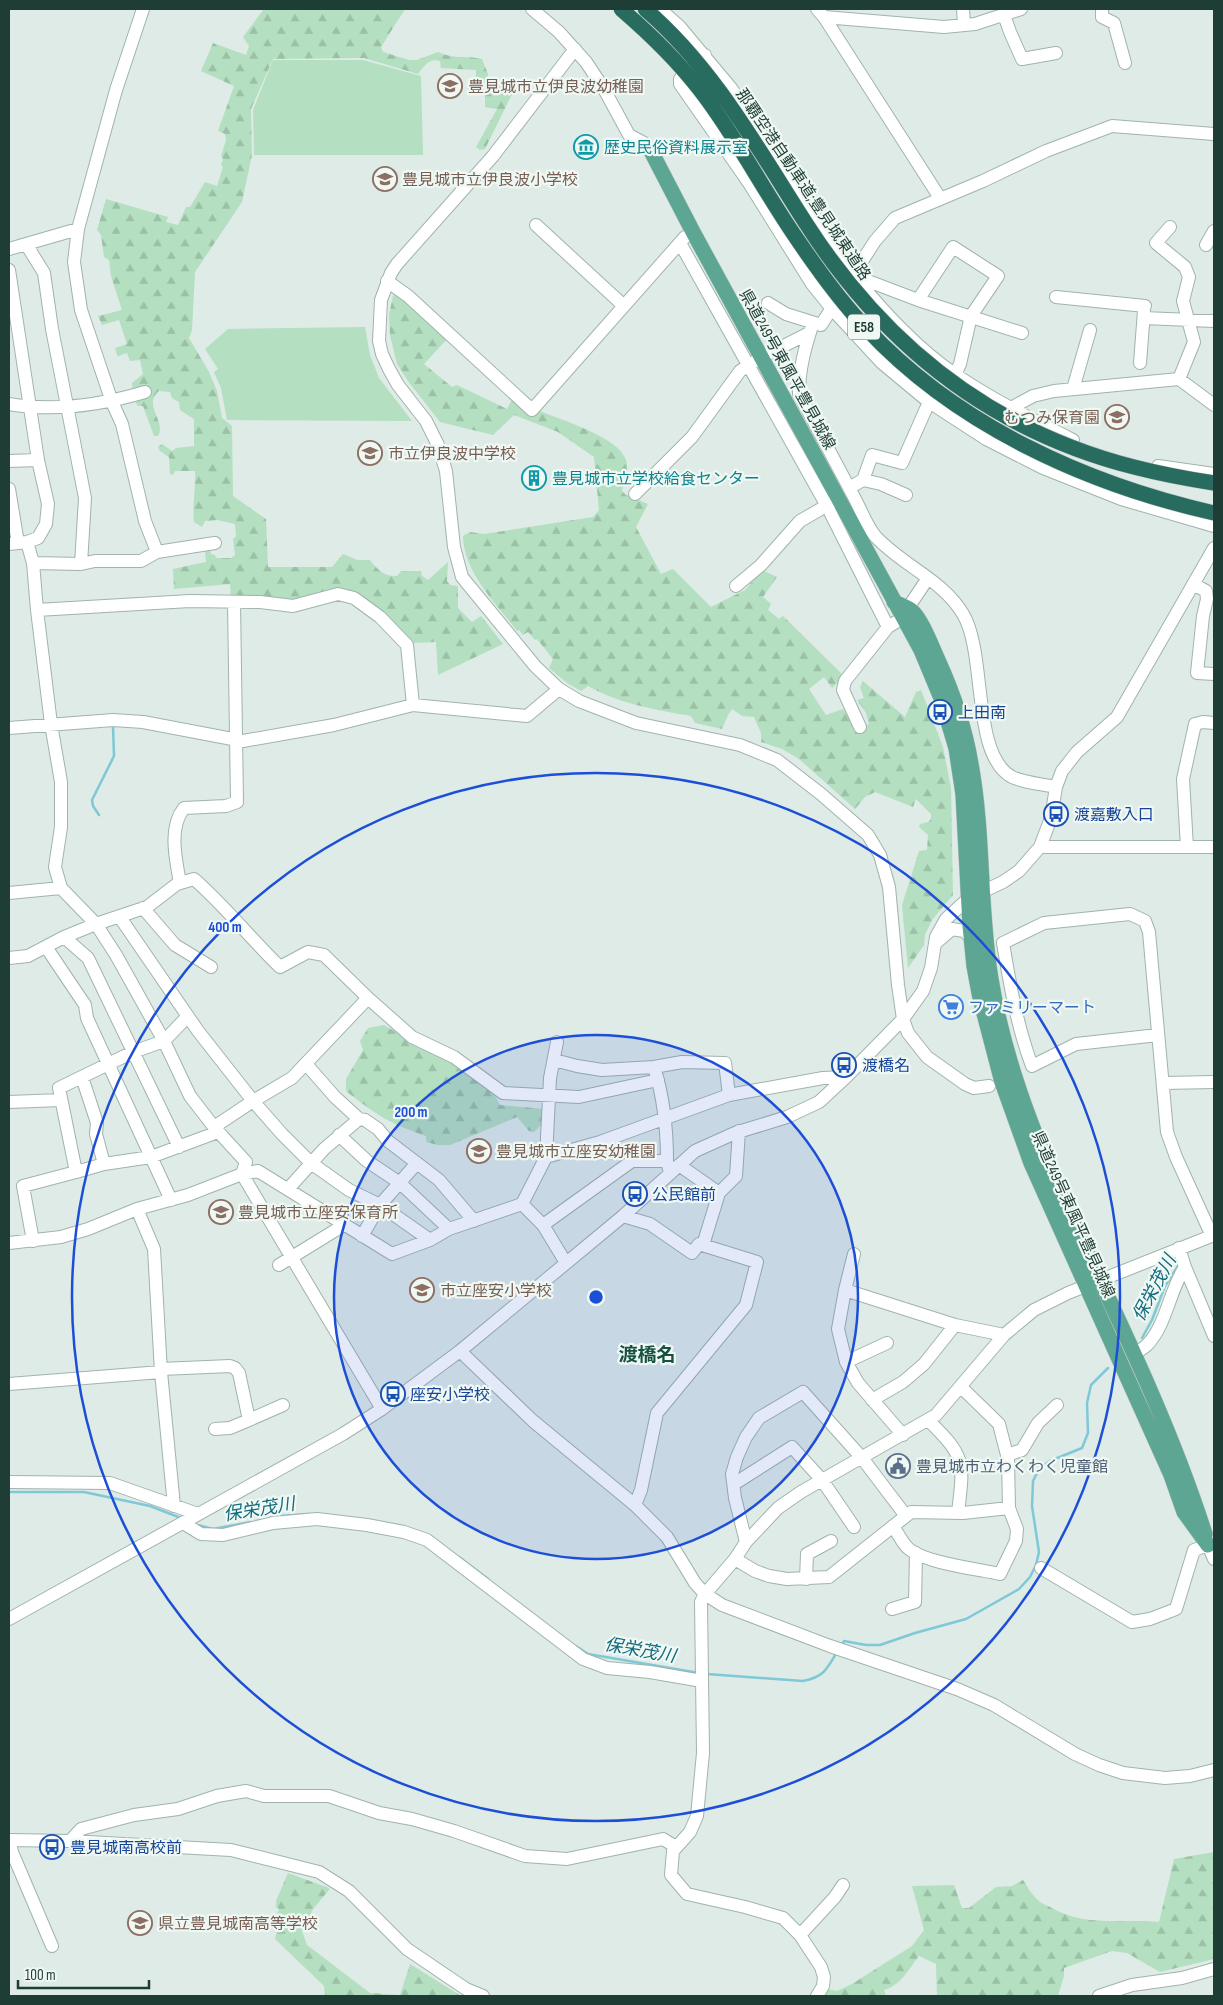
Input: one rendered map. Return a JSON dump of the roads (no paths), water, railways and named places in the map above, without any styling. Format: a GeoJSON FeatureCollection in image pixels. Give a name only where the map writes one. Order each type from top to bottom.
{"type":"FeatureCollection","features":[{"type":"Feature","properties":{"kind":"highway","name":"那覇空港自動車道;豊見城東道路"},"geometry":{"type":"LineString","coordinates":[[621,9],[662,46],[701,91],[795,236],[834,292],[866,329],[913,373],[973,416],[1005,435],[1051,458],[1145,494],[1214,513]]}},
{"type":"Feature","properties":{"kind":"highway","name":"那覇空港自動車道;豊見城東道路"},"geometry":{"type":"LineString","coordinates":[[644,9],[674,37],[714,84],[746,128],[846,281],[884,324],[929,365],[992,409],[1049,438],[1094,456],[1135,468],[1214,483]]}},
{"type":"Feature","properties":{"kind":"main road","name":"県道249号東風平豊見城線"},"geometry":{"type":"LineString","coordinates":[[652,153],[693,232],[902,610],[914,612],[936,654],[956,703],[971,765],[975,793],[975,895],[971,938],[980,998],[1002,1082],[1031,1163],[1093,1283],[1134,1354],[1185,1473],[1208,1545]]}},
{"type":"Feature","properties":{"kind":"main road","name":"県道249号東風平豊見城線"},"geometry":{"type":"LineString","coordinates":[[975,895],[986,941],[1000,1026],[1027,1116],[1171,1475],[1184,1512],[1208,1545]]}},
{"type":"Feature","properties":{"kind":"street"},"geometry":{"type":"LineString","coordinates":[[142,9],[116,90],[78,229],[74,262],[81,310],[112,402],[122,424],[145,521],[158,552]]}},
{"type":"Feature","properties":{"kind":"street"},"geometry":{"type":"LineString","coordinates":[[532,9],[575,49],[604,89],[629,135],[644,143],[652,153]]}},
{"type":"Feature","properties":{"kind":"street"},"geometry":{"type":"LineString","coordinates":[[660,9],[680,27],[705,55],[747,111],[853,275],[916,343],[955,375],[1011,408],[1090,450],[1117,459],[1214,474]]}},
{"type":"Feature","properties":{"kind":"street"},"geometry":{"type":"LineString","coordinates":[[963,9],[964,25]]}},
{"type":"Feature","properties":{"kind":"street"},"geometry":{"type":"LineString","coordinates":[[820,13],[944,27],[974,24],[1020,9]]}},
{"type":"Feature","properties":{"kind":"street"},"geometry":{"type":"LineString","coordinates":[[1102,9],[1102,17],[1114,23],[1125,63]]}},
{"type":"Feature","properties":{"kind":"street"},"geometry":{"type":"LineString","coordinates":[[820,13],[940,198]]}},
{"type":"Feature","properties":{"kind":"street"},"geometry":{"type":"LineString","coordinates":[[1004,14],[1022,59],[1056,53]]}},
{"type":"Feature","properties":{"kind":"street"},"geometry":{"type":"LineString","coordinates":[[575,49],[493,156],[391,272],[381,300],[379,340],[382,354],[398,385],[426,421],[438,445],[446,471],[454,547],[462,577],[535,666],[559,689],[579,701],[636,723],[740,745],[777,760],[868,835],[880,855],[889,887],[903,1018],[914,1041],[934,1063],[965,1084],[974,1088],[989,1086]]}},
{"type":"Feature","properties":{"kind":"street"},"geometry":{"type":"LineString","coordinates":[[705,55],[680,79],[680,84],[749,183],[812,284],[832,309],[882,363],[929,402],[986,440],[1043,468],[1121,499],[1214,526]]}},
{"type":"Feature","properties":{"kind":"street"},"geometry":{"type":"LineString","coordinates":[[635,494],[692,437],[740,371],[811,328],[821,325],[875,241],[896,218],[983,181],[1046,151],[1112,126],[1214,134]]}},
{"type":"Feature","properties":{"kind":"street"},"geometry":{"type":"LineString","coordinates":[[536,225],[624,306]]}},
{"type":"Feature","properties":{"kind":"street"},"geometry":{"type":"LineString","coordinates":[[1170,227],[1156,243],[1185,267],[1189,277],[1184,302],[1194,342],[1179,379]]}},
{"type":"Feature","properties":{"kind":"street"},"geometry":{"type":"LineString","coordinates":[[9,249],[78,229]]}},
{"type":"Feature","properties":{"kind":"street"},"geometry":{"type":"LineString","coordinates":[[387,281],[408,296],[532,410],[680,243],[693,232]]}},
{"type":"Feature","properties":{"kind":"street"},"geometry":{"type":"LineString","coordinates":[[680,243],[748,365],[839,498],[875,536],[944,590],[964,615],[974,647],[985,725],[995,760],[1003,770],[1013,777],[1056,787]]}},
{"type":"Feature","properties":{"kind":"street"},"geometry":{"type":"LineString","coordinates":[[26,244],[44,273],[52,329],[86,498],[81,564]]}},
{"type":"Feature","properties":{"kind":"street"},"geometry":{"type":"LineString","coordinates":[[736,586],[761,565],[800,521],[839,498],[864,480],[872,455],[902,463],[929,402],[955,375],[960,364],[971,316],[998,276],[953,247],[918,300]]}},
{"type":"Feature","properties":{"kind":"street"},"geometry":{"type":"LineString","coordinates":[[9,270],[38,460],[48,504],[46,524],[38,538],[18,543]]}},
{"type":"Feature","properties":{"kind":"street"},"geometry":{"type":"LineString","coordinates":[[853,275],[918,300],[1022,332]]}},
{"type":"Feature","properties":{"kind":"street"},"geometry":{"type":"LineString","coordinates":[[1056,297],[1145,308],[1189,321],[1214,321]]}},
{"type":"Feature","properties":{"kind":"street"},"geometry":{"type":"LineString","coordinates":[[768,303],[811,328]]}},
{"type":"Feature","properties":{"kind":"street"},"geometry":{"type":"LineString","coordinates":[[1140,364],[1145,308]]}},
{"type":"Feature","properties":{"kind":"street"},"geometry":{"type":"LineString","coordinates":[[811,328],[799,375],[799,394],[888,627]]}},
{"type":"Feature","properties":{"kind":"street"},"geometry":{"type":"LineString","coordinates":[[1073,389],[1090,330]]}},
{"type":"Feature","properties":{"kind":"street"},"geometry":{"type":"LineString","coordinates":[[1011,408],[1033,396],[1073,389],[1179,379],[1214,406]]}},
{"type":"Feature","properties":{"kind":"street"},"geometry":{"type":"LineString","coordinates":[[9,404],[31,408],[67,407],[112,402],[145,392]]}},
{"type":"Feature","properties":{"kind":"street"},"geometry":{"type":"LineString","coordinates":[[9,461],[38,460]]}},
{"type":"Feature","properties":{"kind":"street"},"geometry":{"type":"LineString","coordinates":[[864,480],[882,484],[906,495]]}},
{"type":"Feature","properties":{"kind":"street"},"geometry":{"type":"LineString","coordinates":[[9,490],[18,543],[33,563],[51,724],[61,782],[61,827],[55,867],[61,888],[96,924],[164,1041],[190,1096],[216,1130],[246,1162],[242,1174],[382,1409]]}},
{"type":"Feature","properties":{"kind":"street"},"geometry":{"type":"LineString","coordinates":[[33,563],[81,564],[141,561],[158,552],[215,543]]}},
{"type":"Feature","properties":{"kind":"street"},"geometry":{"type":"LineString","coordinates":[[9,1619],[344,1434],[382,1409],[460,1351],[566,1264],[622,1216],[672,1166],[695,1151],[739,1131],[787,1117],[819,1102],[903,1018],[923,991],[928,980],[934,945],[946,919],[975,895],[1003,882],[1019,871],[1040,847],[1051,818],[1056,787],[1062,771],[1077,752],[1117,717],[1214,548]]}},
{"type":"Feature","properties":{"kind":"street"},"geometry":{"type":"LineString","coordinates":[[860,727],[843,690],[845,681],[928,578]]}},
{"type":"Feature","properties":{"kind":"street"},"geometry":{"type":"LineString","coordinates":[[1193,584],[1206,591],[1207,599],[1203,616],[1197,673],[1214,674]]}},
{"type":"Feature","properties":{"kind":"street"},"geometry":{"type":"LineString","coordinates":[[37,610],[190,602],[260,602],[293,606],[338,594],[354,598],[380,616],[407,645],[413,705]]}},
{"type":"Feature","properties":{"kind":"street"},"geometry":{"type":"LineString","coordinates":[[180,883],[175,834],[178,816],[184,808],[226,806],[237,802],[234,602]]}},
{"type":"Feature","properties":{"kind":"street"},"geometry":{"type":"LineString","coordinates":[[9,728],[113,720],[143,722],[243,741],[334,725],[413,705],[527,716],[559,689]]}},
{"type":"Feature","properties":{"kind":"street"},"geometry":{"type":"LineString","coordinates":[[1186,847],[1183,779],[1195,724],[1203,722],[1214,723]]}},
{"type":"Feature","properties":{"kind":"street"},"geometry":{"type":"LineString","coordinates":[[1040,847],[1214,847]]}},
{"type":"Feature","properties":{"kind":"street"},"geometry":{"type":"LineString","coordinates":[[9,958],[28,956],[64,937],[143,908],[180,883],[194,879],[218,900],[280,967],[308,952],[324,955],[412,1037],[454,1057],[503,1093],[579,1097],[658,1080]]}},
{"type":"Feature","properties":{"kind":"street"},"geometry":{"type":"LineString","coordinates":[[9,893],[61,888]]}},
{"type":"Feature","properties":{"kind":"street"},"geometry":{"type":"LineString","coordinates":[[143,908],[175,945],[211,966]]}},
{"type":"Feature","properties":{"kind":"street"},"geometry":{"type":"LineString","coordinates":[[817,1996],[823,1986],[824,1977],[821,1967],[800,1935],[783,1918],[687,1894],[671,1875],[673,1851],[690,1832],[697,1816],[703,1753],[701,1602],[705,1594],[735,1559],[746,1542],[778,1508],[822,1480],[936,1415],[1004,1336],[1034,1310],[1093,1283],[1213,1235],[1176,1157],[1167,1132],[1149,932],[1146,921],[1130,914],[1044,923],[1003,943],[1012,1002],[1021,1037],[1032,1066],[1076,1044],[1158,1035]]}},
{"type":"Feature","properties":{"kind":"street"},"geometry":{"type":"LineString","coordinates":[[119,916],[188,1016],[253,1101],[282,1134],[311,1163],[349,1190],[380,1205],[430,1240]]}},
{"type":"Feature","properties":{"kind":"street"},"geometry":{"type":"LineString","coordinates":[[934,945],[952,929],[964,931],[971,938]]}},
{"type":"Feature","properties":{"kind":"street"},"geometry":{"type":"LineString","coordinates":[[64,937],[88,958],[179,1147]]}},
{"type":"Feature","properties":{"kind":"street"},"geometry":{"type":"LineString","coordinates":[[46,947],[84,1005],[87,1018],[171,1200]]}},
{"type":"Feature","properties":{"kind":"street"},"geometry":{"type":"LineString","coordinates":[[33,1241],[24,1186],[104,1164],[151,1156],[179,1147],[216,1130],[253,1101],[292,1078],[368,998]]}},
{"type":"Feature","properties":{"kind":"street"},"geometry":{"type":"LineString","coordinates":[[76,1172],[59,1088],[133,1052],[164,1041],[188,1016]]}},
{"type":"Feature","properties":{"kind":"street"},"geometry":{"type":"LineString","coordinates":[[9,1243],[61,1237],[88,1229],[137,1209],[188,1196],[242,1174],[258,1171],[392,1254],[430,1240],[449,1229],[522,1204],[546,1157],[550,1078],[557,1042]]}},
{"type":"Feature","properties":{"kind":"street"},"geometry":{"type":"LineString","coordinates":[[554,1060],[602,1070],[654,1067],[682,1062],[725,1063],[729,1095]]}},
{"type":"Feature","properties":{"kind":"street"},"geometry":{"type":"LineString","coordinates":[[306,1064],[335,1097],[358,1119],[365,1120],[378,1129],[388,1140],[439,1180],[474,1221]]}},
{"type":"Feature","properties":{"kind":"street"},"geometry":{"type":"LineString","coordinates":[[654,1067],[666,1119],[672,1166]]}},
{"type":"Feature","properties":{"kind":"street"},"geometry":{"type":"LineString","coordinates":[[82,1077],[97,1123],[96,1134],[104,1164]]}},
{"type":"Feature","properties":{"kind":"street"},"geometry":{"type":"LineString","coordinates":[[546,1157],[600,1142],[729,1095],[823,1078],[846,1077]]}},
{"type":"Feature","properties":{"kind":"street"},"geometry":{"type":"LineString","coordinates":[[1163,1083],[1214,1082]]}},
{"type":"Feature","properties":{"kind":"street"},"geometry":{"type":"LineString","coordinates":[[9,1102],[61,1100]]}},
{"type":"Feature","properties":{"kind":"street"},"geometry":{"type":"LineString","coordinates":[[288,1189],[339,1135],[358,1119]]}},
{"type":"Feature","properties":{"kind":"street"},"geometry":{"type":"LineString","coordinates":[[703,1245],[719,1193],[736,1176],[739,1131]]}},
{"type":"Feature","properties":{"kind":"street"},"geometry":{"type":"LineString","coordinates":[[339,1135],[367,1161],[400,1183],[449,1229]]}},
{"type":"Feature","properties":{"kind":"street"},"geometry":{"type":"LineString","coordinates":[[543,1225],[632,1161],[672,1166],[719,1193]]}},
{"type":"Feature","properties":{"kind":"street"},"geometry":{"type":"LineString","coordinates":[[362,1236],[380,1205],[417,1163]]}},
{"type":"Feature","properties":{"kind":"street"},"geometry":{"type":"LineString","coordinates":[[522,1204],[543,1225],[566,1264]]}},
{"type":"Feature","properties":{"kind":"street"},"geometry":{"type":"LineString","coordinates":[[137,1209],[154,1249],[161,1371],[174,1506]]}},
{"type":"Feature","properties":{"kind":"street"},"geometry":{"type":"LineString","coordinates":[[622,1216],[650,1224],[692,1253],[699,1244],[757,1262],[746,1304],[657,1413],[641,1490],[635,1505]]}},
{"type":"Feature","properties":{"kind":"street"},"geometry":{"type":"LineString","coordinates":[[279,1265],[344,1224]]}},
{"type":"Feature","properties":{"kind":"street"},"geometry":{"type":"LineString","coordinates":[[1179,1248],[1184,1267],[1214,1336]]}},
{"type":"Feature","properties":{"kind":"street"},"geometry":{"type":"LineString","coordinates":[[854,1254],[838,1329],[846,1362],[858,1383],[903,1435]]}},
{"type":"Feature","properties":{"kind":"street"},"geometry":{"type":"LineString","coordinates":[[1134,1354],[1147,1345],[1162,1323],[1176,1279],[1184,1267]]}},
{"type":"Feature","properties":{"kind":"street"},"geometry":{"type":"LineString","coordinates":[[845,1290],[955,1325],[1004,1336]]}},
{"type":"Feature","properties":{"kind":"street"},"geometry":{"type":"LineString","coordinates":[[872,1400],[902,1382],[916,1370],[955,1325]]}},
{"type":"Feature","properties":{"kind":"street"},"geometry":{"type":"LineString","coordinates":[[846,1362],[887,1343]]}},
{"type":"Feature","properties":{"kind":"street"},"geometry":{"type":"LineString","coordinates":[[460,1351],[533,1421],[635,1505],[667,1537],[695,1583],[705,1594],[722,1605],[830,1646],[957,1688],[994,1705],[1075,1754],[1107,1768],[1124,1773],[1165,1778],[1190,1776],[1214,1770]]}},
{"type":"Feature","properties":{"kind":"street"},"geometry":{"type":"LineString","coordinates":[[9,1384],[230,1366],[239,1373],[249,1420]]}},
{"type":"Feature","properties":{"kind":"street"},"geometry":{"type":"LineString","coordinates":[[893,1526],[908,1548],[916,1553],[937,1560],[1000,1574],[1016,1541],[1017,1529],[1009,1508],[1007,1455],[999,1424],[961,1387]]}},
{"type":"Feature","properties":{"kind":"street"},"geometry":{"type":"LineString","coordinates":[[746,1542],[732,1474],[737,1457],[746,1437],[759,1418],[803,1392],[862,1458],[906,1516]]}},
{"type":"Feature","properties":{"kind":"street"},"geometry":{"type":"LineString","coordinates":[[215,1429],[230,1428],[283,1405]]}},
{"type":"Feature","properties":{"kind":"street"},"geometry":{"type":"LineString","coordinates":[[1007,1455],[1022,1450],[1038,1423],[1057,1405]]}},
{"type":"Feature","properties":{"kind":"street"},"geometry":{"type":"LineString","coordinates":[[928,1420],[958,1453],[962,1481],[958,1513]]}},
{"type":"Feature","properties":{"kind":"street"},"geometry":{"type":"LineString","coordinates":[[734,1484],[792,1447],[822,1480],[854,1527]]}},
{"type":"Feature","properties":{"kind":"street"},"geometry":{"type":"LineString","coordinates":[[9,1482],[110,1483],[174,1506],[190,1519],[201,1534],[223,1534],[272,1524],[317,1519],[404,1532],[428,1540],[583,1659],[606,1668],[702,1676]]}},
{"type":"Feature","properties":{"kind":"street"},"geometry":{"type":"LineString","coordinates":[[735,1559],[755,1571],[769,1576],[787,1579],[829,1577],[910,1512],[958,1513],[1009,1508]]}},
{"type":"Feature","properties":{"kind":"street"},"geometry":{"type":"LineString","coordinates":[[806,1578],[807,1554],[831,1541]]}},
{"type":"Feature","properties":{"kind":"street"},"geometry":{"type":"LineString","coordinates":[[1041,1568],[1132,1622],[1150,1619],[1176,1609],[1194,1550],[1208,1545],[1214,1559]]}},
{"type":"Feature","properties":{"kind":"street"},"geometry":{"type":"LineString","coordinates":[[892,1609],[915,1602],[916,1553]]}},
{"type":"Feature","properties":{"kind":"street"},"geometry":{"type":"LineString","coordinates":[[70,1842],[81,1828],[134,1815],[178,1809],[217,1796],[246,1791],[264,1796],[328,1796],[379,1813],[412,1819],[454,1831],[525,1856],[567,1859],[664,1839],[676,1847]]}},
{"type":"Feature","properties":{"kind":"street"},"geometry":{"type":"LineString","coordinates":[[52,1946],[12,1852],[9,1840],[231,1850],[319,1872],[349,1891],[407,1949],[466,1989],[484,1996]]}},
{"type":"Feature","properties":{"kind":"street"},"geometry":{"type":"LineString","coordinates":[[800,1935],[836,1897],[843,1885]]}},
{"type":"Feature","properties":{"kind":"street"},"geometry":{"type":"LineString","coordinates":[[1099,1996],[1132,1985],[1182,1978],[1214,1969]]}},
{"type":"Feature","properties":{"kind":"waterway"},"geometry":{"type":"LineString","coordinates":[[99,815],[93,806],[92,800],[114,756],[113,726]]}},
{"type":"Feature","properties":{"kind":"waterway","name":"保栄茂川"},"geometry":{"type":"LineString","coordinates":[[1142,1338],[1152,1320],[1165,1286],[1180,1263]]}},
{"type":"Feature","properties":{"kind":"waterway","name":"保栄茂川"},"geometry":{"type":"LineString","coordinates":[[842,1645],[844,1641],[866,1645],[880,1645],[966,1619],[1019,1589],[1030,1577],[1036,1565],[1039,1552],[1032,1506],[1033,1481],[1039,1469],[1050,1461],[1082,1448],[1088,1433],[1087,1403],[1091,1385],[1108,1368]]}},
{"type":"Feature","properties":{"kind":"waterway","name":"保栄茂川"},"geometry":{"type":"LineString","coordinates":[[9,1492],[84,1492],[150,1506],[181,1518]]}},
{"type":"Feature","properties":{"kind":"waterway","name":"保栄茂川"},"geometry":{"type":"LineString","coordinates":[[281,1516],[308,1514]]}},
{"type":"Feature","properties":{"kind":"waterway","name":"保栄茂川"},"geometry":{"type":"LineString","coordinates":[[198,1525],[213,1529],[251,1522]]}},
{"type":"Feature","properties":{"kind":"waterway","name":"保栄茂川"},"geometry":{"type":"LineString","coordinates":[[459,1557],[488,1579]]}},
{"type":"Feature","properties":{"kind":"waterway","name":"保栄茂川"},"geometry":{"type":"LineString","coordinates":[[576,1646],[588,1654],[699,1673]]}},
{"type":"Feature","properties":{"kind":"waterway","name":"保栄茂川"},"geometry":{"type":"LineString","coordinates":[[707,1674],[803,1681],[820,1675],[837,1652]]}},
{"type":"Feature","properties":{"kind":"place","name":"豊見城市立伊良波幼稚園"},"geometry":{"type":"Point","coordinates":[450,86]}},
{"type":"Feature","properties":{"kind":"place","name":"歴史民俗資料展示室"},"geometry":{"type":"Point","coordinates":[586,147]}},
{"type":"Feature","properties":{"kind":"place","name":"豊見城市立伊良波小学校"},"geometry":{"type":"Point","coordinates":[385,179]}},
{"type":"Feature","properties":{"kind":"place","name":"むつみ保育園"},"geometry":{"type":"Point","coordinates":[1117,417]}},
{"type":"Feature","properties":{"kind":"place","name":"市立伊良波中学校"},"geometry":{"type":"Point","coordinates":[370,453]}},
{"type":"Feature","properties":{"kind":"place","name":"豊見城市立学校給食センター"},"geometry":{"type":"Point","coordinates":[534,478]}},
{"type":"Feature","properties":{"kind":"place","name":"上田南"},"geometry":{"type":"Point","coordinates":[940,712]}},
{"type":"Feature","properties":{"kind":"place","name":"渡嘉敷入口"},"geometry":{"type":"Point","coordinates":[1056,814]}},
{"type":"Feature","properties":{"kind":"place","name":"ファミリーマート"},"geometry":{"type":"Point","coordinates":[951,1007]}},
{"type":"Feature","properties":{"kind":"place","name":"渡橋名"},"geometry":{"type":"Point","coordinates":[844,1065]}},
{"type":"Feature","properties":{"kind":"place","name":"豊見城市立座安幼稚園"},"geometry":{"type":"Point","coordinates":[479,1151]}},
{"type":"Feature","properties":{"kind":"place","name":"公民館前"},"geometry":{"type":"Point","coordinates":[635,1194]}},
{"type":"Feature","properties":{"kind":"place","name":"豊見城市立座安保育所"},"geometry":{"type":"Point","coordinates":[221,1212]}},
{"type":"Feature","properties":{"kind":"place","name":"市立座安小学校"},"geometry":{"type":"Point","coordinates":[422,1290]}},
{"type":"Feature","properties":{"kind":"place","name":"座安小学校"},"geometry":{"type":"Point","coordinates":[393,1394]}},
{"type":"Feature","properties":{"kind":"place","name":"豊見城市立わくわく児童館"},"geometry":{"type":"Point","coordinates":[898,1466]}},
{"type":"Feature","properties":{"kind":"place","name":"豊見城南高校前"},"geometry":{"type":"Point","coordinates":[52,1847]}},
{"type":"Feature","properties":{"kind":"place","name":"県立豊見城南高等学校"},"geometry":{"type":"Point","coordinates":[140,1923]}},
{"type":"Feature","properties":{"kind":"district","name":"渡橋名"},"geometry":{"type":"Point","coordinates":[647,1354]}}]}
